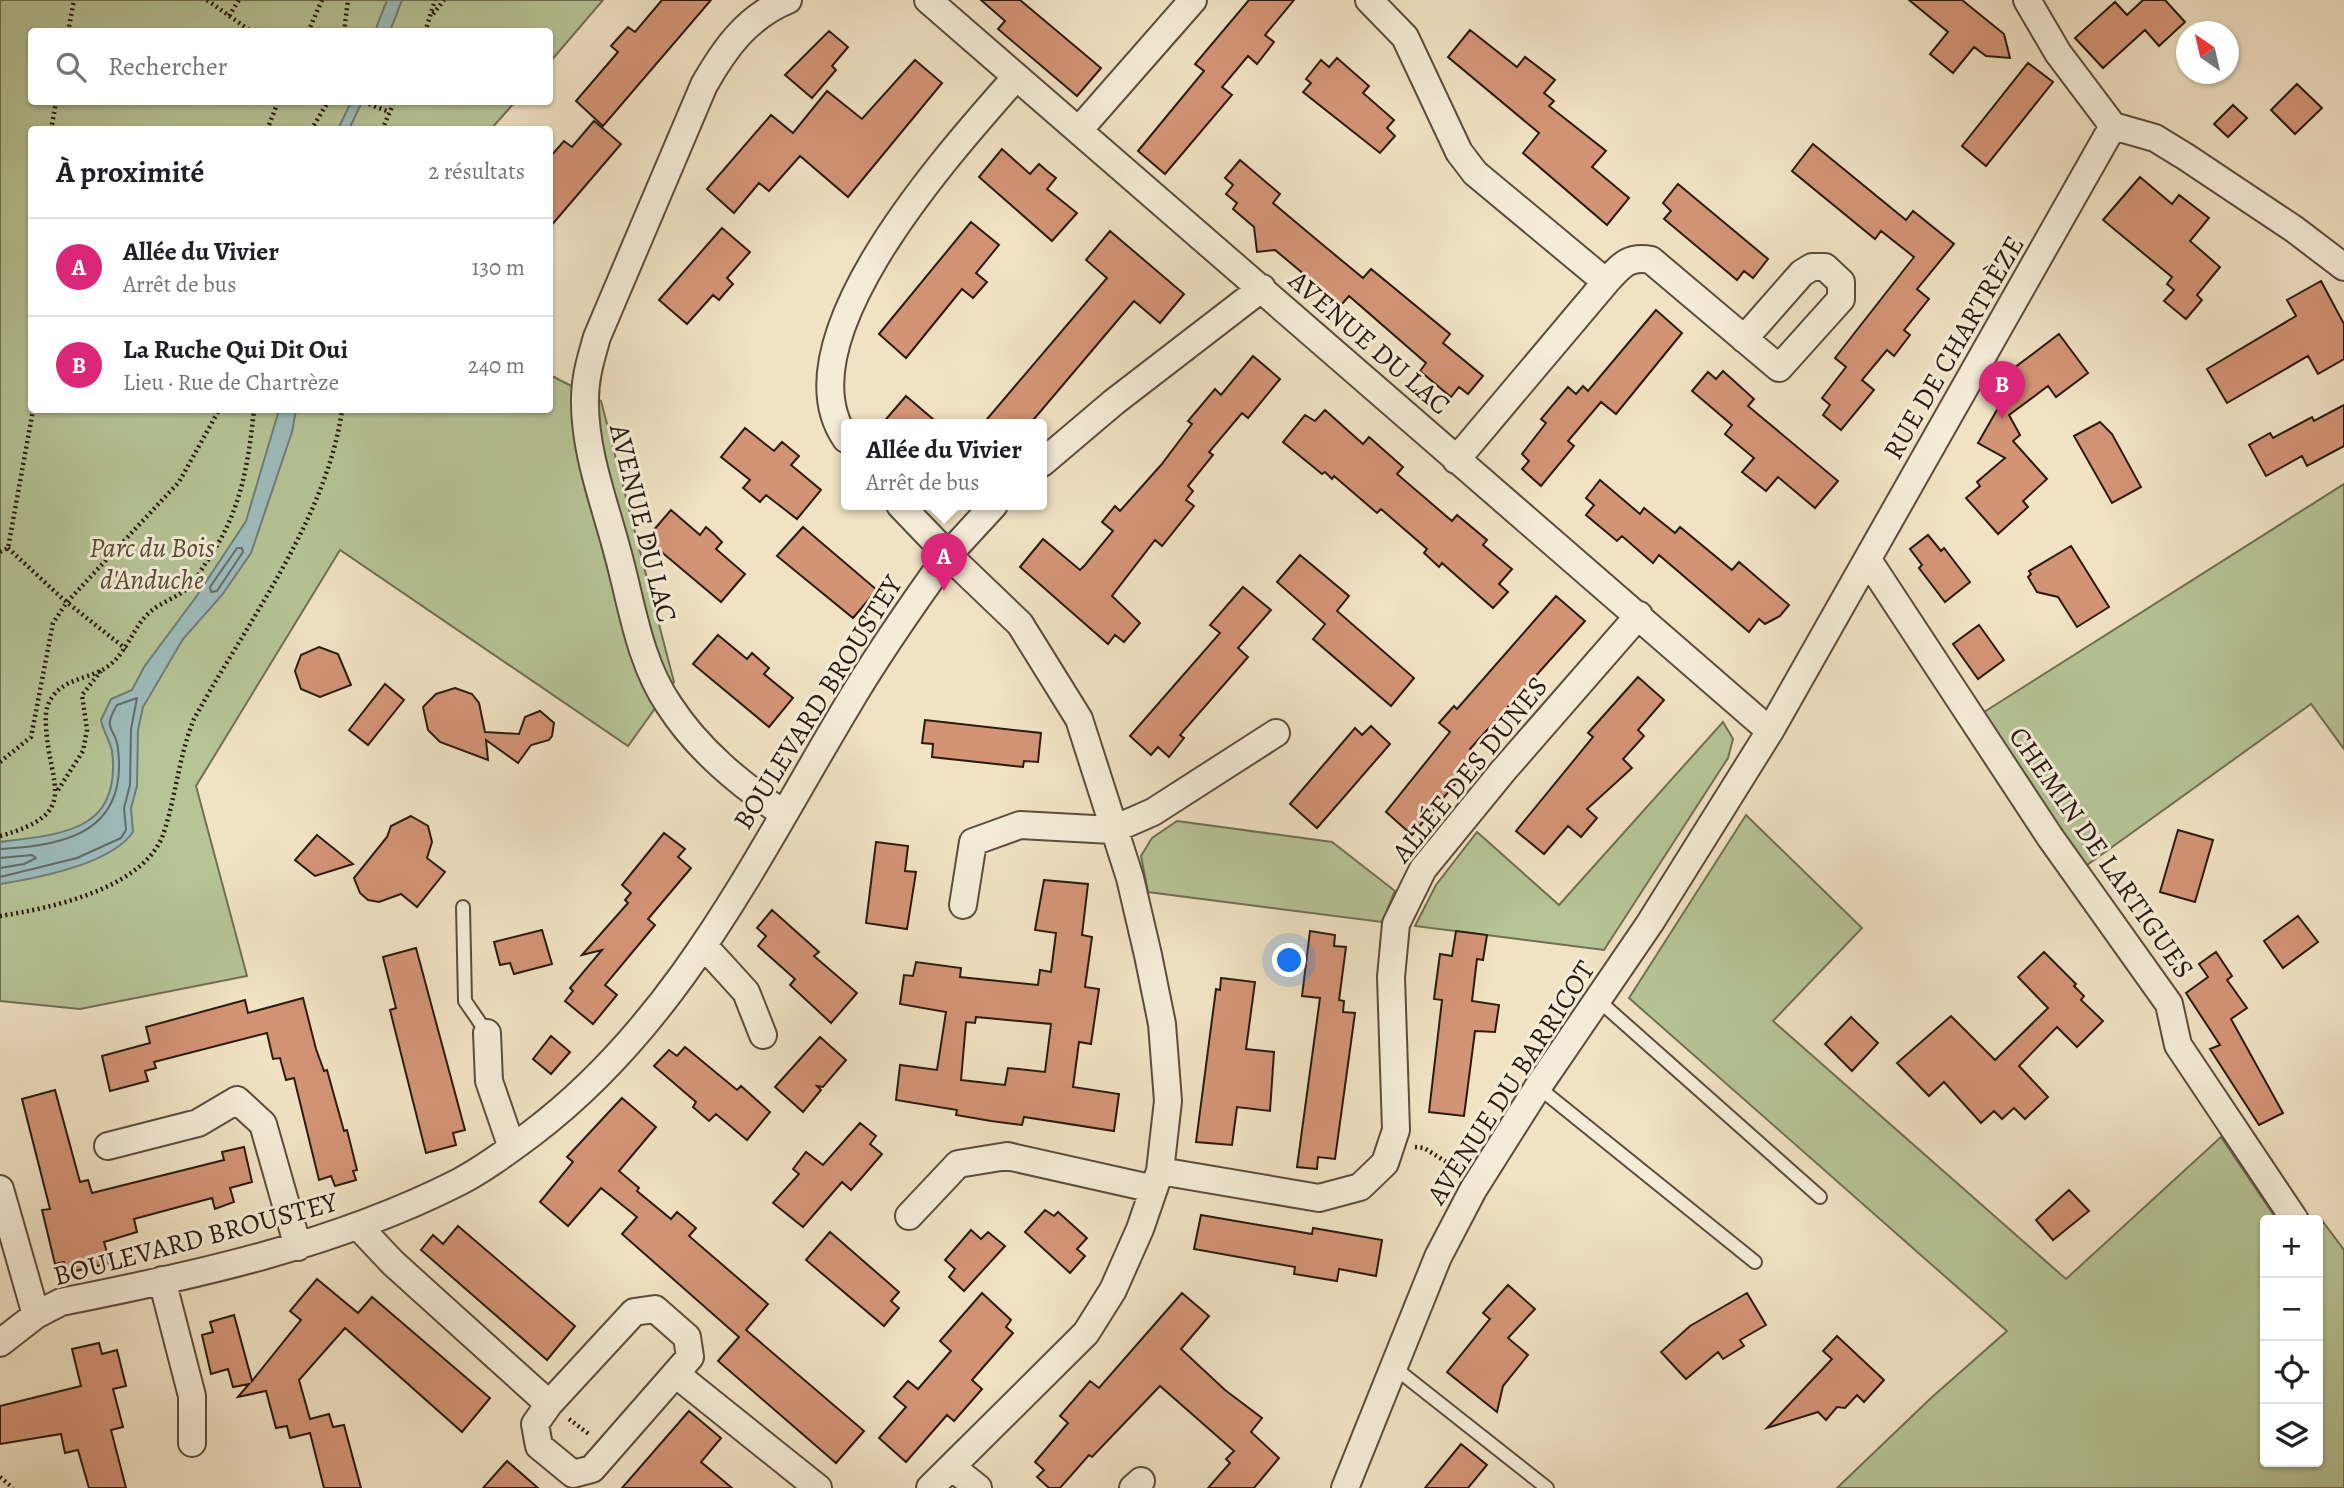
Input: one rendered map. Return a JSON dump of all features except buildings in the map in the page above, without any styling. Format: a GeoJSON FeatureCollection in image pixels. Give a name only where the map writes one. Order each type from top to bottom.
{"type":"FeatureCollection","features":[{"type":"Feature","properties":{"kind":"street","name":"AVENUE DU LAC"},"geometry":{"type":"LineString","coordinates":[[784,814],[722,767],[697,741],[656,682],[643,649],[593,464],[584,401],[587,371],[597,337],[704,85],[720,55],[750,21],[788,0]]}},
{"type":"Feature","properties":{"kind":"street","name":"AVENUE DU LAC"},"geometry":{"type":"LineString","coordinates":[[928,0],[1770,731]]}},
{"type":"Feature","properties":{"kind":"street"},"geometry":{"type":"LineString","coordinates":[[1079,130],[1194,0]]}},
{"type":"Feature","properties":{"kind":"street"},"geometry":{"type":"LineString","coordinates":[[1369,0],[1405,37],[1459,152],[1475,173],[1606,282]]}},
{"type":"Feature","properties":{"kind":"street"},"geometry":{"type":"LineString","coordinates":[[2027,0],[2058,52],[2113,126],[2155,138],[2294,229],[2344,267]]}},
{"type":"Feature","properties":{"kind":"street"},"geometry":{"type":"LineString","coordinates":[[841,432],[835,423],[829,390],[832,358],[848,314],[872,263],[906,209],[1016,77]]}},
{"type":"Feature","properties":{"kind":"street","name":"RUE DE CHARTRÈZE"},"geometry":{"type":"LineString","coordinates":[[1770,731],[2113,126]]}},
{"type":"Feature","properties":{"kind":"street"},"geometry":{"type":"LineString","coordinates":[[1456,460],[1625,261],[1639,257],[1651,260],[1744,339]]}},
{"type":"Feature","properties":{"kind":"street"},"geometry":{"type":"LineString","coordinates":[[1047,459],[1114,402],[1262,288]]}},
{"type":"Feature","properties":{"kind":"street"},"geometry":{"type":"LineString","coordinates":[[905,510],[1020,624],[1079,719],[1129,878],[1162,1024],[1168,1101],[1157,1180],[1113,1290],[1086,1333],[930,1488]]}},
{"type":"Feature","properties":{"kind":"street","name":"BOULEVARD BROUSTEY"},"geometry":{"type":"LineString","coordinates":[[0,1343],[36,1315],[61,1302],[298,1247],[359,1227],[461,1181],[561,1111],[614,1061],[705,947],[846,706],[948,555],[989,510]]}},
{"type":"Feature","properties":{"kind":"street","name":"CHEMIN DE LARTIGUES"},"geometry":{"type":"LineString","coordinates":[[1868,561],[2050,836],[2169,1004],[2178,1045],[2292,1215]]}},
{"type":"Feature","properties":{"kind":"street","name":"ALLÉE DES DUNES"},"geometry":{"type":"LineString","coordinates":[[909,1216],[958,1164],[1007,1156],[1157,1180],[1319,1198],[1360,1187],[1385,1164],[1396,1130],[1391,977],[1396,924],[1423,869],[1503,771],[1639,615]]}},
{"type":"Feature","properties":{"kind":"street","name":"AVENUE DU BARRICOT"},"geometry":{"type":"LineString","coordinates":[[1345,1488],[1438,1258],[1479,1180],[1770,731]]}},
{"type":"Feature","properties":{"kind":"street"},"geometry":{"type":"LineString","coordinates":[[963,905],[973,842],[1020,825],[1112,830],[1153,812],[1276,733]]}},
{"type":"Feature","properties":{"kind":"street"},"geometry":{"type":"LineString","coordinates":[[705,947],[746,992],[763,1035]]}},
{"type":"Feature","properties":{"kind":"street"},"geometry":{"type":"LineString","coordinates":[[487,1033],[489,1081],[512,1147]]}},
{"type":"Feature","properties":{"kind":"street"},"geometry":{"type":"LineString","coordinates":[[108,1146],[198,1123],[237,1100],[263,1124],[298,1247]]}},
{"type":"Feature","properties":{"kind":"street"},"geometry":{"type":"LineString","coordinates":[[0,1189],[36,1315]]}},
{"type":"Feature","properties":{"kind":"street"},"geometry":{"type":"LineString","coordinates":[[359,1227],[393,1264],[549,1404]]}},
{"type":"Feature","properties":{"kind":"street"},"geometry":{"type":"LineString","coordinates":[[162,1280],[192,1396],[192,1443]]}},
{"type":"Feature","properties":{"kind":"street"},"geometry":{"type":"LineString","coordinates":[[655,1309],[687,1336],[690,1357],[677,1375],[592,1469],[573,1474],[539,1446],[535,1424],[549,1404],[634,1312],[655,1309]]}},
{"type":"Feature","properties":{"kind":"street"},"geometry":{"type":"LineString","coordinates":[[677,1375],[818,1488]]}},
{"type":"Feature","properties":{"kind":"street"},"geometry":{"type":"LineString","coordinates":[[953,1468],[978,1488]]}},
{"type":"Feature","properties":{"kind":"lane"},"geometry":{"type":"LineString","coordinates":[[463,907],[465,1001],[487,1033]]}},
{"type":"Feature","properties":{"kind":"lane"},"geometry":{"type":"LineString","coordinates":[[1598,1000],[1820,1197]]}},
{"type":"Feature","properties":{"kind":"lane"},"geometry":{"type":"LineString","coordinates":[[1538,1087],[1755,1262]]}},
{"type":"Feature","properties":{"kind":"lane"},"geometry":{"type":"LineString","coordinates":[[1395,1368],[1547,1488]]}},
{"type":"Feature","properties":{"kind":"path"},"geometry":{"type":"LineString","coordinates":[[69,28],[74,0]]}},
{"type":"Feature","properties":{"kind":"path"},"geometry":{"type":"LineString","coordinates":[[206,0],[246,28]]}},
{"type":"Feature","properties":{"kind":"path"},"geometry":{"type":"LineString","coordinates":[[229,16],[239,0]]}},
{"type":"Feature","properties":{"kind":"path"},"geometry":{"type":"LineString","coordinates":[[310,28],[322,0]]}},
{"type":"Feature","properties":{"kind":"path"},"geometry":{"type":"LineString","coordinates":[[344,28],[348,0]]}},
{"type":"Feature","properties":{"kind":"path"},"geometry":{"type":"LineString","coordinates":[[427,28],[435,0]]}},
{"type":"Feature","properties":{"kind":"path"},"geometry":{"type":"LineString","coordinates":[[432,15],[444,0]]}},
{"type":"Feature","properties":{"kind":"path"},"geometry":{"type":"LineString","coordinates":[[52,126],[55,105]]}},
{"type":"Feature","properties":{"kind":"path"},"geometry":{"type":"LineString","coordinates":[[269,126],[277,105]]}},
{"type":"Feature","properties":{"kind":"path"},"geometry":{"type":"LineString","coordinates":[[313,126],[326,105]]}},
{"type":"Feature","properties":{"kind":"path"},"geometry":{"type":"LineString","coordinates":[[372,105],[389,112]]}},
{"type":"Feature","properties":{"kind":"path"},"geometry":{"type":"LineString","coordinates":[[384,126],[392,105]]}},
{"type":"Feature","properties":{"kind":"path"},"geometry":{"type":"LineString","coordinates":[[8,548],[32,413]]}},
{"type":"Feature","properties":{"kind":"path"},"geometry":{"type":"LineString","coordinates":[[0,762],[31,737],[53,623],[67,602],[179,482],[212,428],[218,413]]}},
{"type":"Feature","properties":{"kind":"path"},"geometry":{"type":"LineString","coordinates":[[0,836],[38,820],[53,805],[58,790],[78,763],[83,751],[87,730],[82,695],[102,671],[127,649],[148,613],[190,586],[228,531],[247,469],[254,413]]}},
{"type":"Feature","properties":{"kind":"path"},"geometry":{"type":"LineString","coordinates":[[0,916],[54,905],[90,894],[140,868],[155,852],[164,832],[178,765],[194,719],[304,523],[326,472],[341,413]]}},
{"type":"Feature","properties":{"kind":"path"},"geometry":{"type":"LineString","coordinates":[[0,552],[8,548]]}},
{"type":"Feature","properties":{"kind":"path"},"geometry":{"type":"LineString","coordinates":[[8,548],[67,602],[127,649]]}},
{"type":"Feature","properties":{"kind":"path"},"geometry":{"type":"LineString","coordinates":[[58,790],[47,749],[47,705],[64,685],[102,671]]}},
{"type":"Feature","properties":{"kind":"path"},"geometry":{"type":"LineString","coordinates":[[1392,1143],[1424,1148],[1479,1180]]}},
{"type":"Feature","properties":{"kind":"path"},"geometry":{"type":"LineString","coordinates":[[549,1404],[608,1452]]}},
{"type":"Feature","properties":{"kind":"path"},"geometry":{"type":"LineString","coordinates":[[0,1477],[13,1488]]}},
{"type":"Feature","properties":{"kind":"green space","name":"Parc du Bois d'Anduche"},"geometry":{"type":"Polygon","coordinates":[[[0,0],[603,0],[553,58],[553,28],[28,28],[28,105],[512,105],[494,126],[28,126],[28,413],[553,413],[553,377],[601,401],[674,682],[628,746],[340,550],[196,786],[247,976],[80,1009],[0,1001],[0,0]]]}},
{"type":"Feature","properties":{"kind":"green space"},"geometry":{"type":"Polygon","coordinates":[[[2344,484],[2344,749],[2311,704],[2080,870],[1984,712],[2344,484]]]}},
{"type":"Feature","properties":{"kind":"green space"},"geometry":{"type":"Polygon","coordinates":[[[1723,722],[1733,739],[1728,758],[1604,950],[1415,926],[1436,885],[1477,832],[1559,905],[1723,722]]]}},
{"type":"Feature","properties":{"kind":"green space"},"geometry":{"type":"Polygon","coordinates":[[[1746,815],[1862,928],[1773,1021],[2066,1279],[2221,1137],[2274,1215],[2260,1215],[2260,1467],[2323,1467],[2323,1222],[2344,1250],[2344,1488],[1837,1488],[1931,1398],[2007,1331],[1629,998],[1746,815]]]}},
{"type":"Feature","properties":{"kind":"green space"},"geometry":{"type":"Polygon","coordinates":[[[1177,821],[1332,842],[1395,891],[1382,922],[1148,892],[1141,856],[1152,838],[1177,821]]]}},
{"type":"Feature","properties":{"kind":"water"},"geometry":{"type":"Polygon","coordinates":[[[387,0],[402,0],[391,28],[376,28],[387,0]]]}},
{"type":"Feature","properties":{"kind":"water"},"geometry":{"type":"Polygon","coordinates":[[[350,105],[361,105],[350,126],[339,126],[350,105]]]}},
{"type":"Feature","properties":{"kind":"water"},"geometry":{"type":"Polygon","coordinates":[[[278,413],[295,413],[292,432],[251,553],[222,595],[183,639],[143,707],[138,730],[137,786],[131,808],[133,832],[123,843],[91,861],[34,878],[0,884],[0,842],[64,831],[97,814],[107,799],[113,778],[112,751],[101,720],[111,699],[132,690],[144,667],[196,597],[246,521],[278,413]]]}},
{"type":"Feature","properties":{"kind":"place","name":"La Ruche Qui Dit Oui"},"geometry":{"type":"Point","coordinates":[2002,419]}},
{"type":"Feature","properties":{"kind":"place","name":"Allée du Vivier"},"geometry":{"type":"Point","coordinates":[944,591]}}]}
